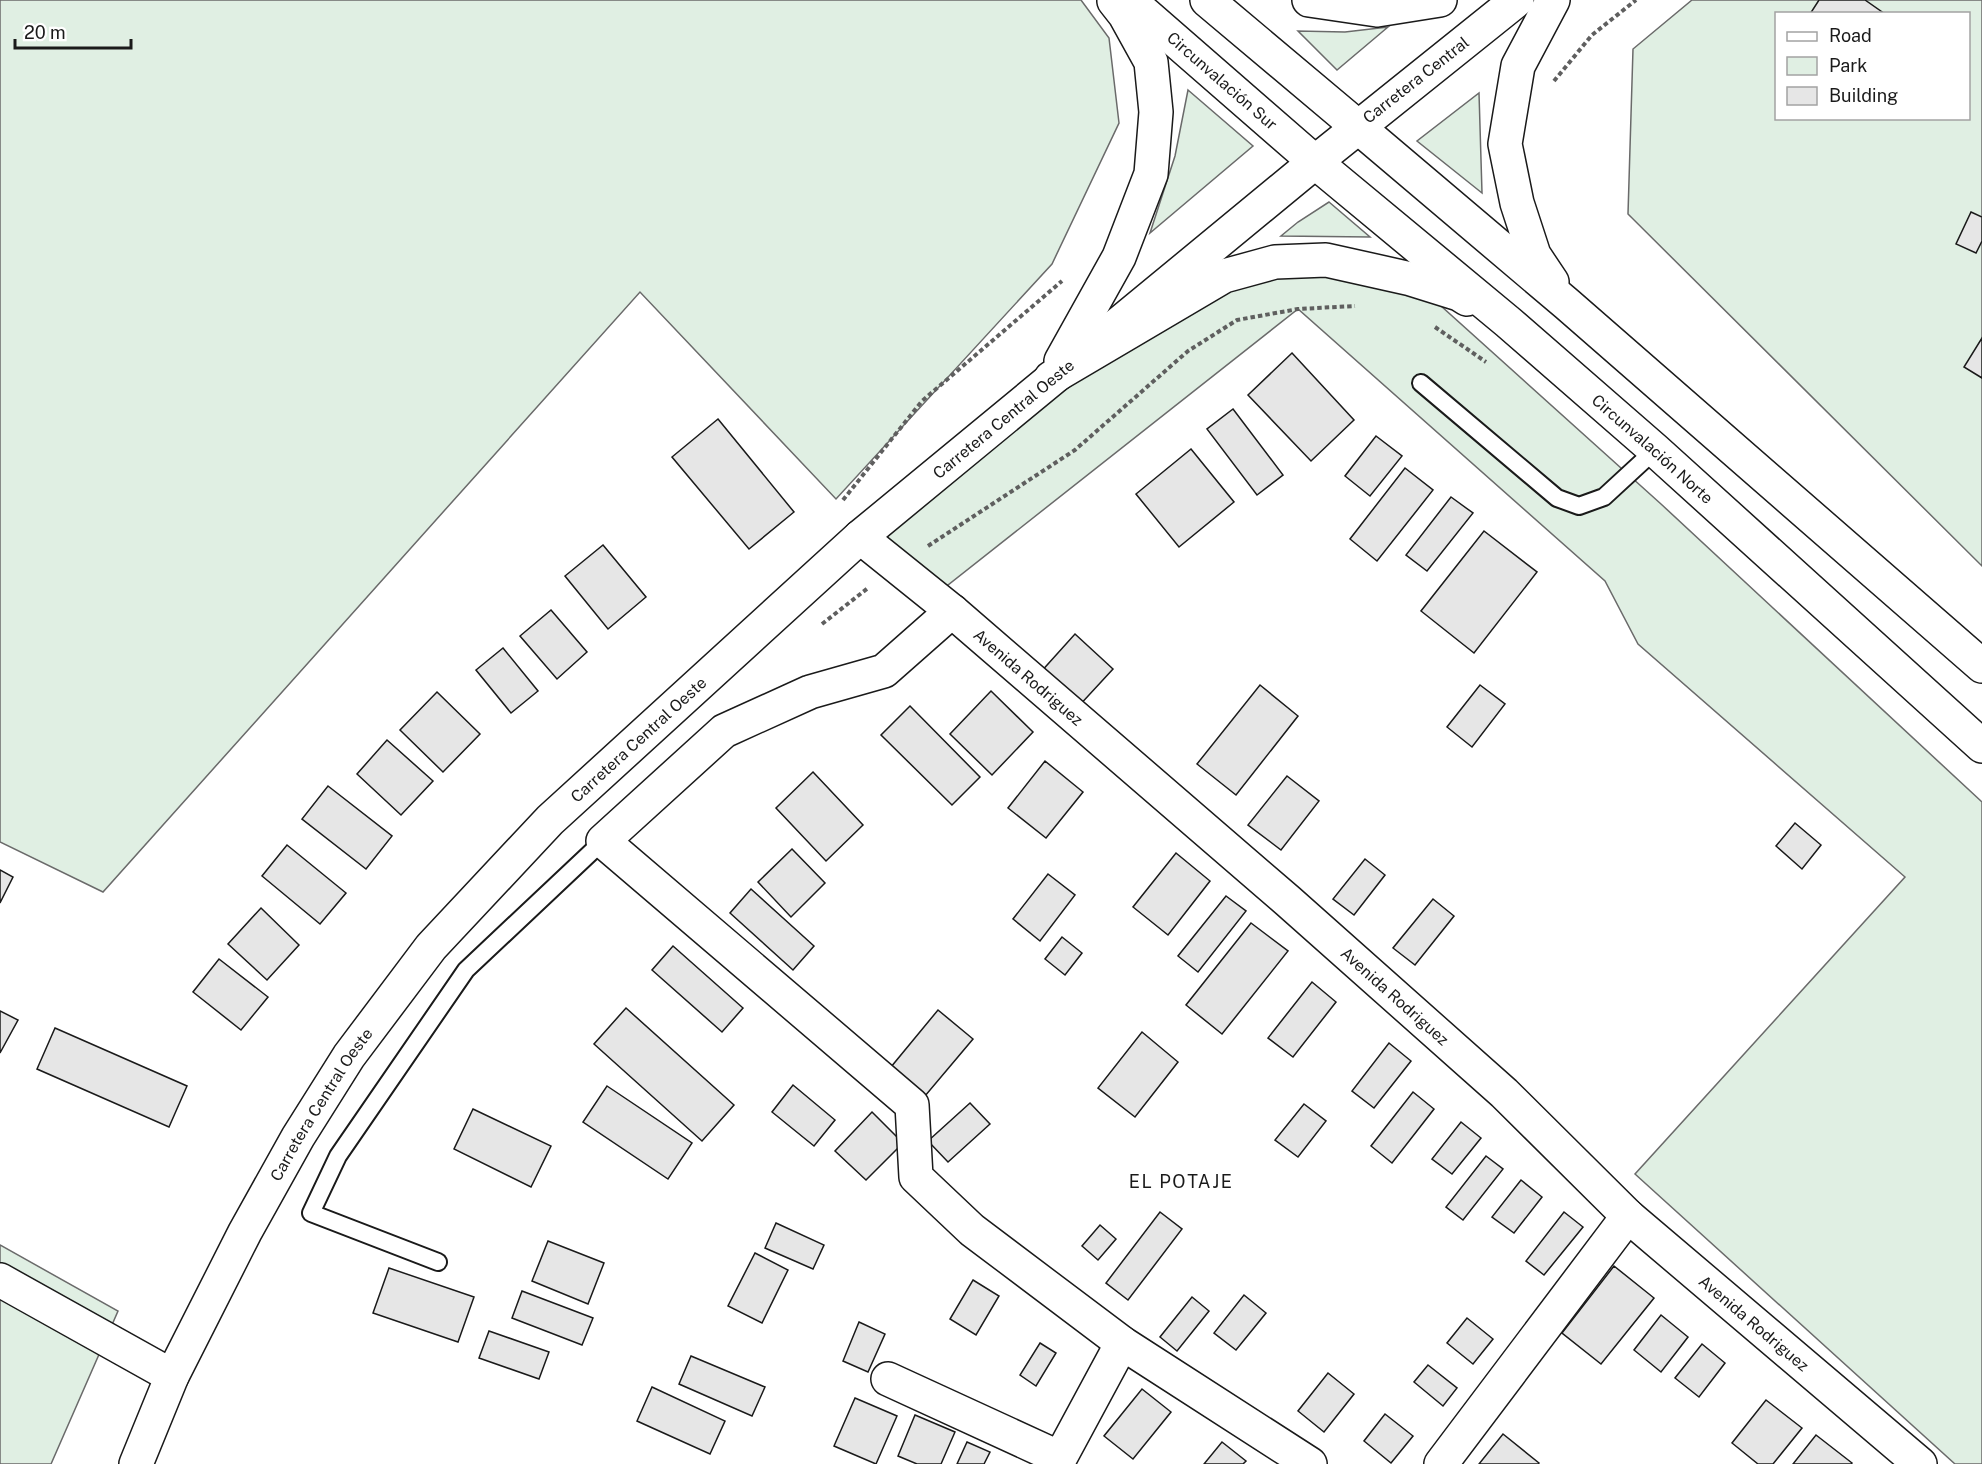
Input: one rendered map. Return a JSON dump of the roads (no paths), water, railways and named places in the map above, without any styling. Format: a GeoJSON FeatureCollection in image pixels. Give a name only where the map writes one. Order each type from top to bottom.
{"type":"FeatureCollection","features":[{"type":"Feature","properties":{"kind":"main road"},"geometry":{"type":"LineString","coordinates":[[1051,378],[1119,257],[1152,174],[1156,112],[1151,62],[1125,15],[1113,0]]}},
{"type":"Feature","properties":{"kind":"main road","name":"Circunvalación Sur"},"geometry":{"type":"LineString","coordinates":[[1129,0],[1315,162]]}},
{"type":"Feature","properties":{"kind":"main road"},"geometry":{"type":"LineString","coordinates":[[1207,0],[1567,304],[1982,666]]}},
{"type":"Feature","properties":{"kind":"main road"},"geometry":{"type":"LineString","coordinates":[[1309,0],[1377,10],[1440,0]]}},
{"type":"Feature","properties":{"kind":"main road","name":"Carretera Central"},"geometry":{"type":"LineString","coordinates":[[1315,162],[1517,0]]}},
{"type":"Feature","properties":{"kind":"main road"},"geometry":{"type":"LineString","coordinates":[[1553,0],[1518,66],[1505,144],[1517,203],[1534,255],[1567,304]]}},
{"type":"Feature","properties":{"kind":"main road","name":"Carretera Central Oeste"},"geometry":{"type":"LineString","coordinates":[[136,1464],[172,1376],[245,1232],[298,1137],[349,1056],[431,947],[550,820],[860,537],[1315,162]]}},
{"type":"Feature","properties":{"kind":"main road","name":"Circunvalación Norte"},"geometry":{"type":"LineString","coordinates":[[1315,162],[1508,322],[1655,450],[1982,746]]}},
{"type":"Feature","properties":{"kind":"main road"},"geometry":{"type":"LineString","coordinates":[[1051,378],[1224,276],[1275,262],[1326,260],[1412,279],[1459,294],[1508,322]]}},
{"type":"Feature","properties":{"kind":"main road","name":"Avenida Rodriguez"},"geometry":{"type":"LineString","coordinates":[[860,537],[952,610],[1279,893],[1487,1078],[1628,1216],[1920,1464]]}},
{"type":"Feature","properties":{"kind":"main road"},"geometry":{"type":"LineString","coordinates":[[952,610],[884,671],[810,692],[724,731],[603,841],[912,1105],[916,1177],[972,1230],[1122,1343],[1310,1464]]}},
{"type":"Feature","properties":{"kind":"main road"},"geometry":{"type":"LineString","coordinates":[[1441,1464],[1628,1216]]}},
{"type":"Feature","properties":{"kind":"main road"},"geometry":{"type":"LineString","coordinates":[[0,1280],[172,1376]]}},
{"type":"Feature","properties":{"kind":"main road"},"geometry":{"type":"LineString","coordinates":[[888,1379],[1060,1458],[1122,1343]]}},
{"type":"Feature","properties":{"kind":"lane"},"geometry":{"type":"LineString","coordinates":[[1421,383],[1557,498],[1579,507],[1604,497],[1655,450]]}},
{"type":"Feature","properties":{"kind":"lane"},"geometry":{"type":"LineString","coordinates":[[438,1262],[311,1213],[338,1156],[466,970],[603,841]]}},
{"type":"Feature","properties":{"kind":"district","name":"EL POTAJE"},"geometry":{"type":"Point","coordinates":[1181,1181]}}]}
